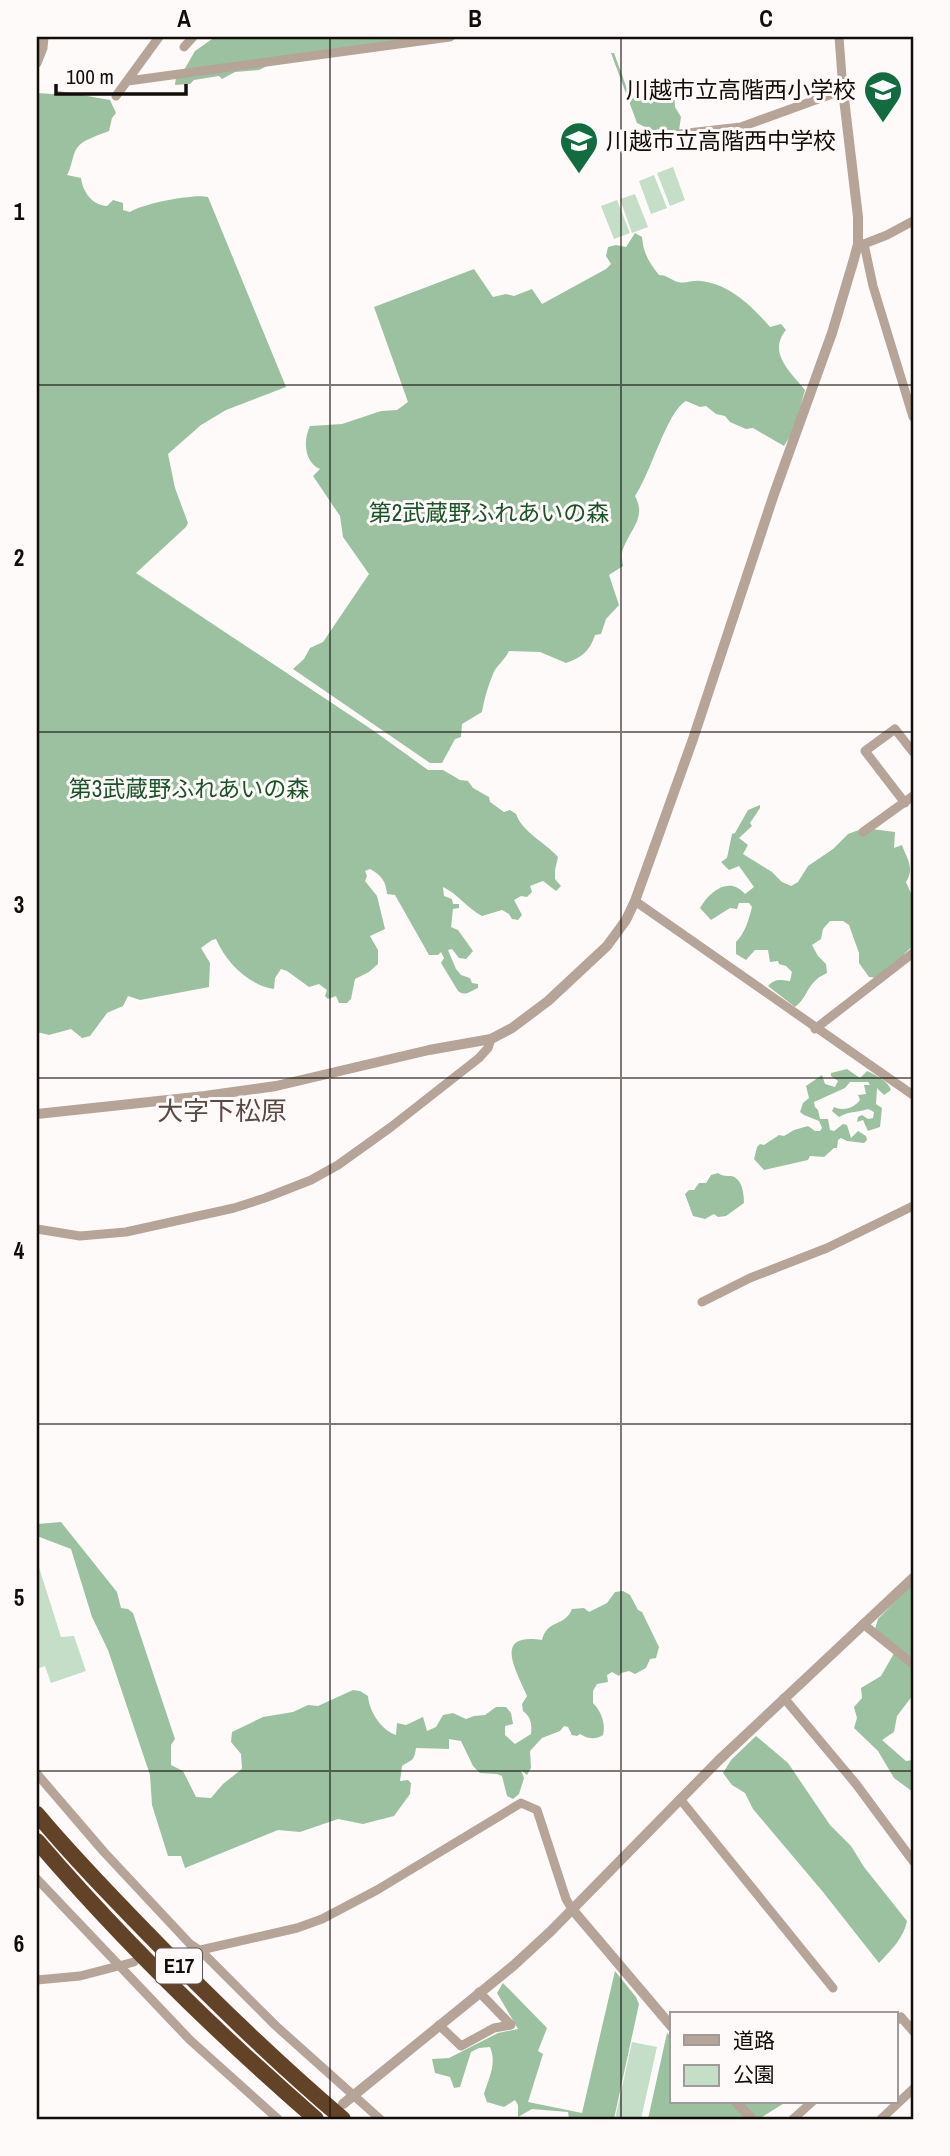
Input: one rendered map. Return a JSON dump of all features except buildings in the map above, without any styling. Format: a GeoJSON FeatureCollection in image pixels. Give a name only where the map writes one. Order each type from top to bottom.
{"type":"FeatureCollection","features":[{"type":"Feature","properties":{"kind":"highway","name":"E17"},"geometry":{"type":"LineString","coordinates":[[37,1814],[187,1975],[256,2042],[343,2112]]}},
{"type":"Feature","properties":{"kind":"highway","name":"E17"},"geometry":{"type":"LineString","coordinates":[[37,1842],[151,1964],[316,2119]]}},
{"type":"Feature","properties":{"kind":"street"},"geometry":{"type":"LineString","coordinates":[[37,63],[44,37]]}},
{"type":"Feature","properties":{"kind":"street"},"geometry":{"type":"LineString","coordinates":[[116,96],[159,37]]}},
{"type":"Feature","properties":{"kind":"street"},"geometry":{"type":"LineString","coordinates":[[128,81],[450,37]]}},
{"type":"Feature","properties":{"kind":"street"},"geometry":{"type":"LineString","coordinates":[[839,37],[861,244],[913,417]]}},
{"type":"Feature","properties":{"kind":"street"},"geometry":{"type":"LineString","coordinates":[[679,134],[741,127],[843,90]]}},
{"type":"Feature","properties":{"kind":"street"},"geometry":{"type":"LineString","coordinates":[[37,1114],[276,1086],[429,1050],[491,1039],[533,1013],[607,946],[626,920],[635,901],[693,739],[861,244],[913,221]]}},
{"type":"Feature","properties":{"kind":"street"},"geometry":{"type":"LineString","coordinates":[[905,803],[865,751],[895,729],[913,752]]}},
{"type":"Feature","properties":{"kind":"street"},"geometry":{"type":"LineString","coordinates":[[863,832],[913,796]]}},
{"type":"Feature","properties":{"kind":"street"},"geometry":{"type":"LineString","coordinates":[[635,901],[913,1095]]}},
{"type":"Feature","properties":{"kind":"street"},"geometry":{"type":"LineString","coordinates":[[816,1029],[913,953]]}},
{"type":"Feature","properties":{"kind":"street"},"geometry":{"type":"LineString","coordinates":[[37,1229],[80,1236],[126,1232],[234,1208],[311,1180],[338,1165],[391,1128],[479,1058],[488,1048],[491,1039]]}},
{"type":"Feature","properties":{"kind":"street"},"geometry":{"type":"LineString","coordinates":[[702,1302],[750,1278],[827,1248],[913,1206]]}},
{"type":"Feature","properties":{"kind":"street"},"geometry":{"type":"LineString","coordinates":[[343,2112],[355,2094],[513,1966],[680,1799],[913,1578]]}},
{"type":"Feature","properties":{"kind":"street"},"geometry":{"type":"LineString","coordinates":[[863,1624],[913,1664]]}},
{"type":"Feature","properties":{"kind":"street"},"geometry":{"type":"LineString","coordinates":[[785,1698],[856,1784],[913,1861]]}},
{"type":"Feature","properties":{"kind":"street"},"geometry":{"type":"LineString","coordinates":[[37,1774],[104,1852],[190,1944],[201,1951],[276,2026],[380,2119]]}},
{"type":"Feature","properties":{"kind":"street"},"geometry":{"type":"LineString","coordinates":[[680,1799],[833,1989]]}},
{"type":"Feature","properties":{"kind":"street"},"geometry":{"type":"LineString","coordinates":[[183,1954],[297,1928],[329,1916],[521,1803],[537,1810],[566,1899],[572,1909],[670,2025]]}},
{"type":"Feature","properties":{"kind":"street"},"geometry":{"type":"LineString","coordinates":[[37,1879],[190,2040],[278,2119]]}},
{"type":"Feature","properties":{"kind":"street"},"geometry":{"type":"LineString","coordinates":[[37,1980],[80,1976],[134,1962]]}},
{"type":"Feature","properties":{"kind":"street"},"geometry":{"type":"LineString","coordinates":[[439,2025],[461,2046],[494,2028],[511,2025],[479,1992]]}},
{"type":"Feature","properties":{"kind":"street"},"geometry":{"type":"LineString","coordinates":[[898,2019],[901,2017],[913,2031]]}},
{"type":"Feature","properties":{"kind":"street"},"geometry":{"type":"LineString","coordinates":[[898,2103],[913,2089]]}},
{"type":"Feature","properties":{"kind":"street"},"geometry":{"type":"LineString","coordinates":[[738,2104],[752,2119]]}},
{"type":"Feature","properties":{"kind":"street"},"geometry":{"type":"LineString","coordinates":[[793,2119],[810,2104]]}},
{"type":"Feature","properties":{"kind":"street"},"geometry":{"type":"LineString","coordinates":[[881,2119],[897,2104]]}},
{"type":"Feature","properties":{"kind":"green space"},"geometry":{"type":"Polygon","coordinates":[[[215,37],[472,37],[273,63],[259,70],[235,72],[222,79],[219,76],[175,85],[176,77],[184,70],[195,51],[215,37]]]}},
{"type":"Feature","properties":{"kind":"green space"},"geometry":{"type":"Polygon","coordinates":[[[611,53],[614,53],[630,97],[638,100],[654,92],[674,91],[675,107],[681,117],[679,130],[663,134],[658,129],[653,131],[637,123],[611,53]]]}},
{"type":"Feature","properties":{"kind":"green space","name":"第3武蔵野ふれあいの森"},"geometry":{"type":"Polygon","coordinates":[[[59,91],[110,100],[116,113],[109,131],[87,140],[77,148],[67,175],[81,178],[86,193],[93,200],[107,206],[113,200],[123,203],[123,210],[130,212],[168,200],[208,197],[286,387],[226,410],[201,425],[168,454],[175,488],[188,523],[136,573],[374,731],[428,770],[443,770],[460,780],[468,781],[504,812],[510,810],[516,814],[524,827],[558,857],[555,879],[561,886],[556,891],[543,881],[530,886],[532,892],[527,897],[521,896],[514,900],[522,915],[518,920],[512,919],[502,910],[482,916],[443,887],[444,896],[452,899],[453,904],[459,904],[459,908],[453,909],[451,927],[458,930],[473,951],[466,959],[459,958],[452,949],[448,950],[461,975],[478,984],[478,988],[470,992],[458,991],[441,963],[444,958],[441,952],[438,955],[429,955],[395,895],[387,894],[382,879],[370,869],[365,871],[365,881],[377,896],[385,929],[370,936],[378,950],[378,964],[355,979],[351,999],[347,1003],[339,1003],[336,996],[328,999],[325,996],[327,990],[319,984],[309,987],[281,969],[275,978],[274,989],[255,983],[232,964],[216,939],[201,948],[210,963],[209,987],[140,1000],[128,996],[123,1006],[107,1013],[90,1036],[82,1038],[71,1029],[49,1035],[37,1032],[37,93],[53,94],[59,91]]]}},
{"type":"Feature","properties":{"kind":"green space"},"geometry":{"type":"Polygon","coordinates":[[[673,167],[685,200],[670,206],[657,173],[673,167]]]}},
{"type":"Feature","properties":{"kind":"green space"},"geometry":{"type":"Polygon","coordinates":[[[654,175],[667,208],[651,214],[639,181],[654,175]]]}},
{"type":"Feature","properties":{"kind":"green space"},"geometry":{"type":"Polygon","coordinates":[[[635,194],[648,227],[632,233],[620,199],[635,194]]]}},
{"type":"Feature","properties":{"kind":"green space"},"geometry":{"type":"Polygon","coordinates":[[[617,200],[630,233],[614,239],[601,206],[617,200]]]}},
{"type":"Feature","properties":{"kind":"green space","name":"第2武蔵野ふれあいの森"},"geometry":{"type":"Polygon","coordinates":[[[635,233],[642,237],[647,257],[659,275],[678,282],[700,281],[720,286],[747,304],[770,327],[781,324],[786,330],[781,338],[780,354],[805,390],[794,430],[784,446],[753,428],[746,429],[730,422],[725,416],[716,414],[706,406],[700,407],[686,401],[679,407],[665,430],[635,496],[638,517],[623,549],[623,566],[609,575],[619,605],[606,619],[601,634],[595,635],[584,653],[566,663],[540,652],[509,651],[493,674],[482,712],[462,724],[461,737],[455,739],[442,763],[430,763],[293,669],[304,659],[310,648],[323,642],[369,574],[343,537],[340,516],[313,476],[320,469],[311,461],[306,450],[310,426],[342,424],[381,411],[397,410],[408,402],[374,307],[474,269],[493,297],[506,294],[514,296],[532,289],[542,304],[606,269],[611,264],[606,256],[608,247],[626,247],[635,233]]]}},
{"type":"Feature","properties":{"kind":"green space"},"geometry":{"type":"Polygon","coordinates":[[[760,805],[750,823],[752,826],[739,838],[748,845],[743,854],[791,886],[798,882],[808,866],[833,849],[848,834],[864,828],[895,832],[894,848],[902,845],[910,872],[906,882],[913,898],[913,946],[904,954],[905,964],[886,979],[869,977],[859,963],[859,953],[849,925],[843,921],[830,921],[823,929],[821,939],[812,945],[826,964],[827,973],[813,982],[795,1007],[768,986],[780,980],[790,981],[792,972],[786,966],[778,961],[770,962],[768,950],[755,950],[746,960],[736,954],[736,942],[744,930],[752,907],[749,903],[739,903],[737,909],[730,908],[711,920],[700,908],[709,896],[721,888],[733,886],[745,894],[754,887],[739,866],[729,870],[721,862],[727,858],[732,834],[748,810],[760,805]]]}},
{"type":"Feature","properties":{"kind":"green space"},"geometry":{"type":"Polygon","coordinates":[[[847,1069],[860,1078],[867,1071],[881,1079],[891,1090],[884,1095],[877,1088],[876,1104],[882,1108],[880,1127],[868,1131],[863,1120],[857,1122],[862,1115],[868,1119],[873,1118],[874,1112],[868,1109],[839,1117],[832,1111],[834,1107],[844,1109],[854,1105],[860,1100],[858,1095],[866,1094],[864,1085],[870,1085],[868,1082],[850,1082],[845,1088],[814,1102],[815,1107],[820,1119],[828,1119],[830,1130],[847,1125],[851,1138],[858,1131],[866,1136],[867,1140],[864,1143],[841,1138],[837,1148],[824,1157],[810,1156],[808,1160],[764,1170],[754,1159],[760,1144],[764,1145],[779,1135],[784,1136],[808,1126],[815,1131],[822,1128],[819,1121],[800,1112],[803,1103],[809,1098],[806,1086],[822,1075],[825,1084],[835,1087],[838,1081],[831,1073],[847,1069]]]}},
{"type":"Feature","properties":{"kind":"green space"},"geometry":{"type":"Polygon","coordinates":[[[718,1173],[738,1180],[744,1203],[726,1216],[718,1217],[714,1214],[705,1219],[693,1216],[685,1194],[718,1173]]]}},
{"type":"Feature","properties":{"kind":"green space"},"geometry":{"type":"Polygon","coordinates":[[[61,1522],[117,1592],[121,1608],[133,1613],[175,1739],[171,1745],[171,1765],[183,1771],[196,1797],[211,1798],[242,1769],[241,1754],[231,1742],[232,1732],[263,1717],[293,1712],[308,1705],[318,1706],[353,1690],[368,1696],[377,1719],[385,1729],[396,1735],[397,1723],[406,1725],[423,1717],[427,1731],[436,1727],[443,1715],[453,1713],[466,1719],[485,1715],[496,1707],[506,1707],[511,1713],[513,1724],[505,1726],[505,1735],[515,1744],[531,1734],[531,1727],[529,1718],[523,1711],[522,1704],[527,1696],[514,1664],[513,1647],[517,1642],[527,1639],[542,1640],[544,1633],[569,1615],[572,1609],[584,1608],[589,1612],[607,1603],[615,1592],[623,1591],[630,1595],[638,1610],[642,1612],[659,1647],[656,1658],[650,1659],[646,1668],[635,1674],[629,1671],[619,1676],[612,1672],[607,1675],[608,1682],[597,1684],[593,1691],[593,1703],[602,1718],[603,1735],[592,1738],[580,1734],[572,1735],[568,1727],[564,1726],[560,1731],[542,1738],[530,1751],[531,1768],[527,1775],[521,1770],[524,1778],[519,1794],[513,1799],[507,1796],[502,1776],[480,1773],[473,1766],[461,1741],[449,1739],[449,1749],[416,1748],[413,1758],[402,1766],[400,1781],[408,1780],[411,1783],[410,1794],[394,1816],[363,1824],[338,1819],[300,1832],[278,1830],[185,1868],[181,1856],[168,1856],[152,1805],[150,1775],[108,1650],[92,1617],[71,1549],[37,1536],[37,1524],[61,1522]]]}},
{"type":"Feature","properties":{"kind":"green space"},"geometry":{"type":"Polygon","coordinates":[[[37,1561],[61,1637],[74,1636],[86,1671],[51,1683],[45,1666],[37,1669],[37,1561]]]}},
{"type":"Feature","properties":{"kind":"green space"},"geometry":{"type":"Polygon","coordinates":[[[913,1583],[913,1695],[897,1716],[894,1732],[882,1740],[906,1761],[913,1760],[913,1792],[894,1778],[878,1751],[854,1728],[857,1718],[854,1707],[862,1698],[861,1688],[881,1676],[897,1648],[875,1629],[878,1619],[913,1583]]]}},
{"type":"Feature","properties":{"kind":"green space"},"geometry":{"type":"Polygon","coordinates":[[[756,1736],[788,1763],[830,1825],[851,1846],[864,1867],[907,1921],[900,1939],[879,1963],[753,1809],[745,1793],[732,1785],[723,1773],[731,1760],[756,1736]]]}},
{"type":"Feature","properties":{"kind":"green space"},"geometry":{"type":"Polygon","coordinates":[[[615,1971],[639,2004],[614,2119],[569,2119],[568,2112],[532,2109],[518,2117],[515,2100],[504,2107],[487,2102],[484,2094],[492,2065],[490,2047],[471,2052],[460,2087],[454,2088],[450,2077],[435,2073],[432,2059],[449,2058],[498,2033],[518,2029],[497,1993],[503,1983],[547,2028],[538,2051],[543,2054],[528,2102],[582,2113],[615,1971]]]}},
{"type":"Feature","properties":{"kind":"green space"},"geometry":{"type":"Polygon","coordinates":[[[667,2033],[670,2035],[670,2104],[783,2104],[759,2119],[648,2119],[667,2033]]]}},
{"type":"Feature","properties":{"kind":"green space"},"geometry":{"type":"Polygon","coordinates":[[[632,2042],[657,2047],[641,2119],[615,2119],[632,2042]]]}},
{"type":"Feature","properties":{"kind":"place","name":"川越市立高階西小学校"},"geometry":{"type":"Point","coordinates":[883,124]}},
{"type":"Feature","properties":{"kind":"place","name":"川越市立高階西中学校"},"geometry":{"type":"Point","coordinates":[579,175]}},
{"type":"Feature","properties":{"kind":"district","name":"大字下松原"},"geometry":{"type":"Point","coordinates":[222,1111]}}]}
